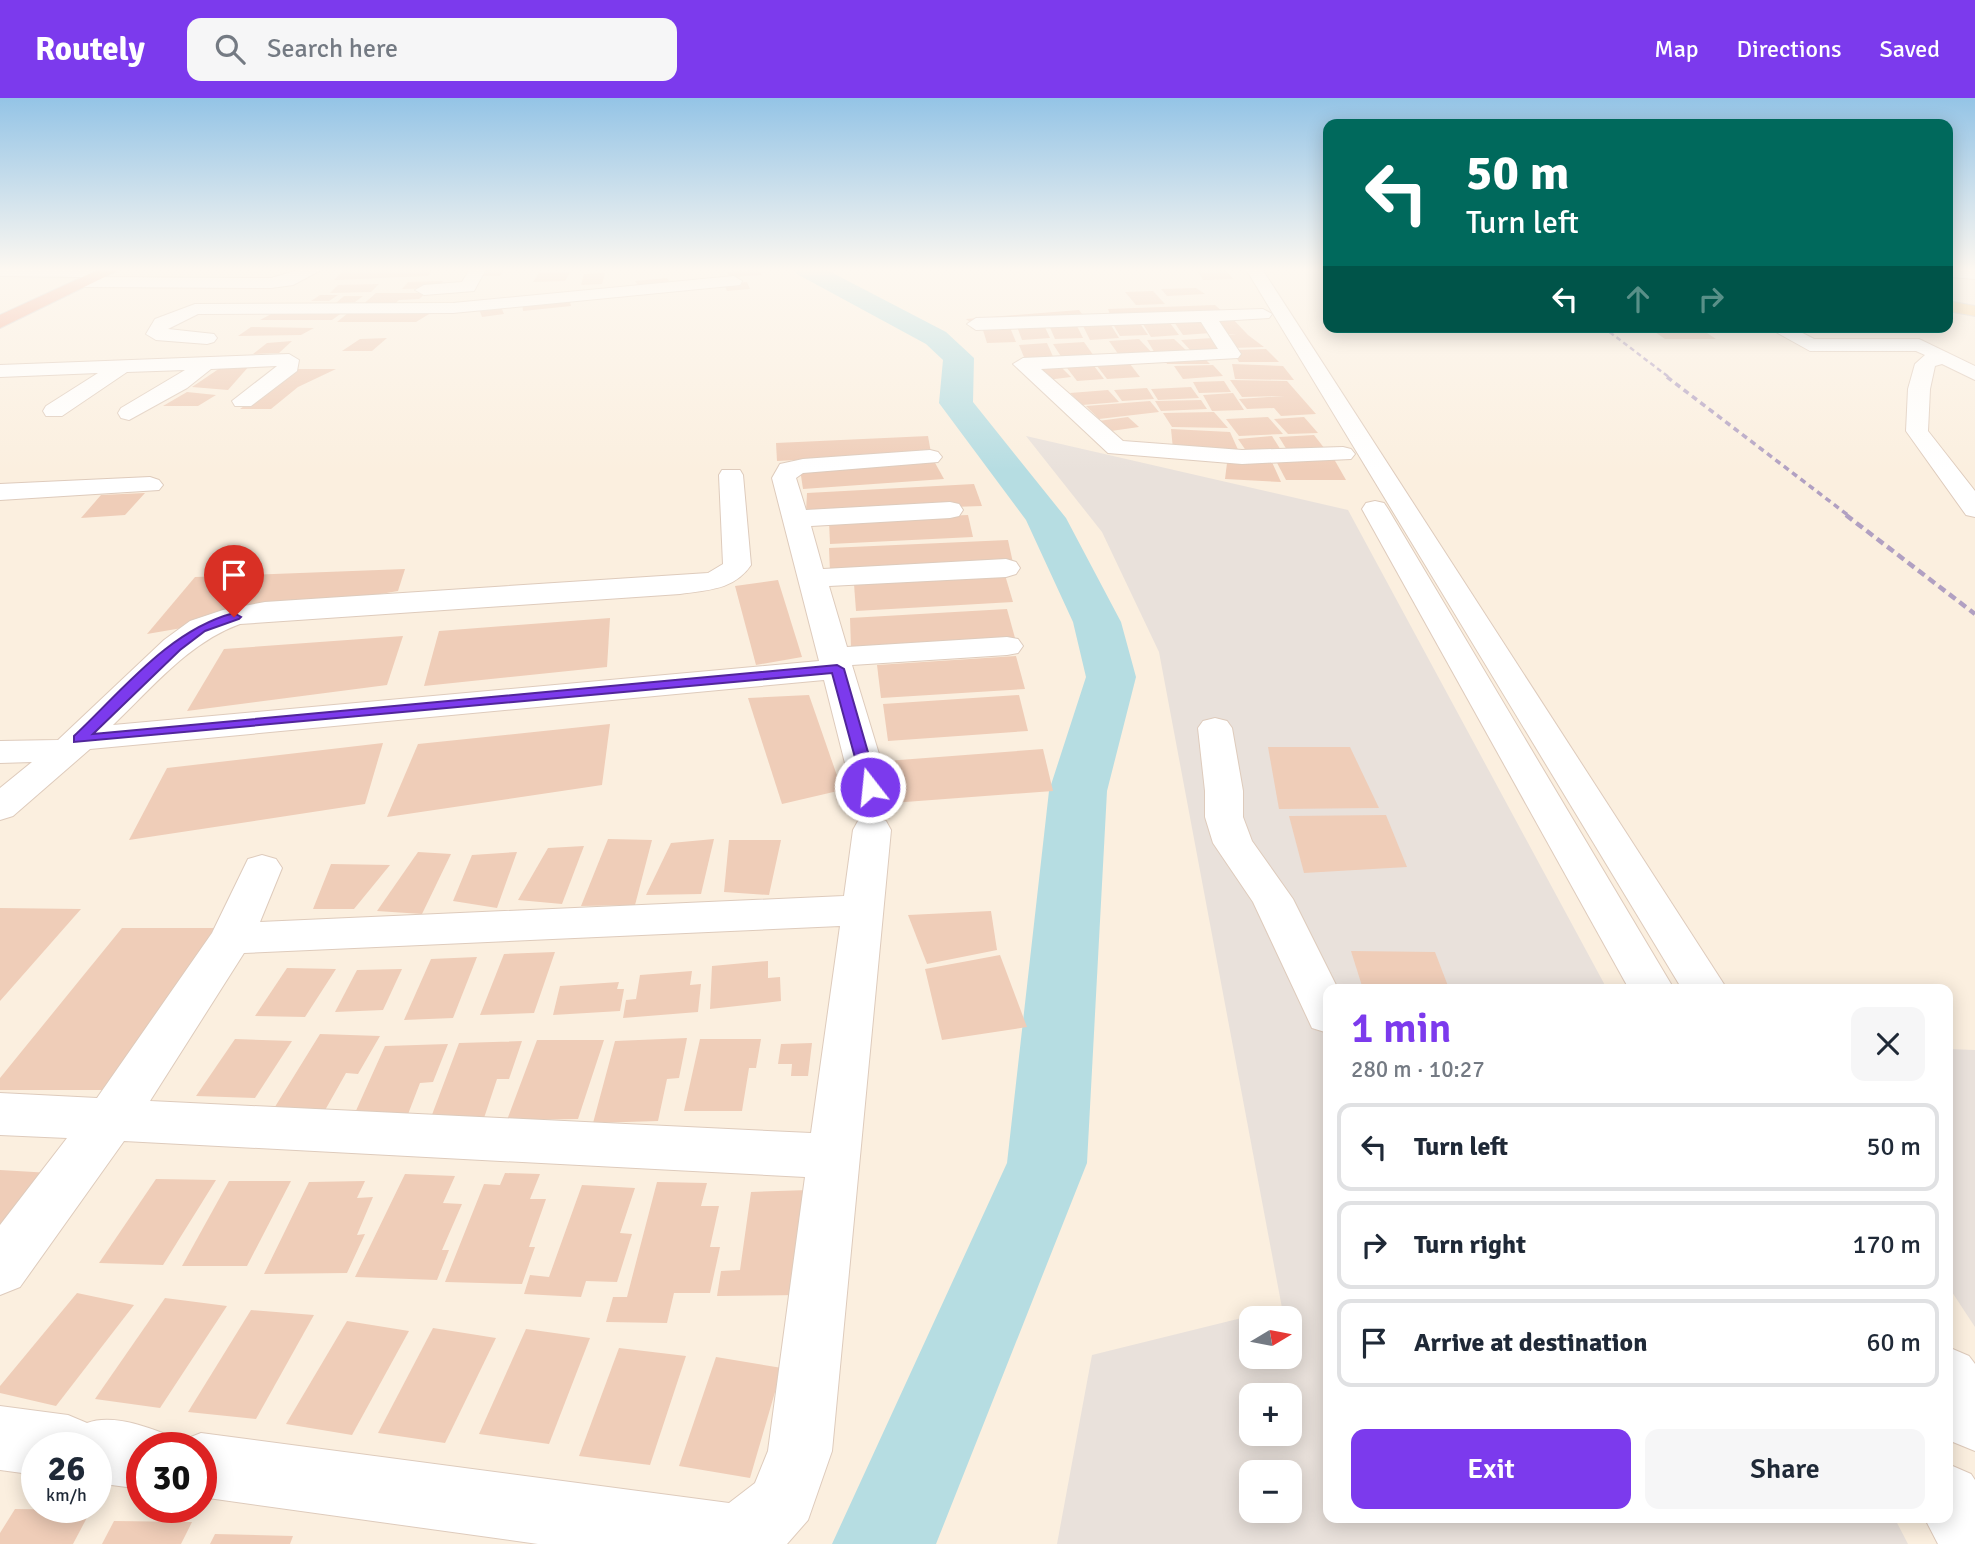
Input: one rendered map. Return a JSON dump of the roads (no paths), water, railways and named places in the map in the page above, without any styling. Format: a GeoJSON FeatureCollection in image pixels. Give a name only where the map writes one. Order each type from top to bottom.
{"type":"FeatureCollection","features":[{"type":"Feature","properties":{"kind":"street"},"geometry":{"type":"LineString","coordinates":[[188,336],[207,338]]}},
{"type":"Feature","properties":{"kind":"street"},"geometry":{"type":"LineString","coordinates":[[166,363],[210,336]]}},
{"type":"Feature","properties":{"kind":"street"},"geometry":{"type":"LineString","coordinates":[[1164,337],[1178,336]]}},
{"type":"Feature","properties":{"kind":"street"},"geometry":{"type":"LineString","coordinates":[[1220,336],[1231,354],[1015,358],[1115,448],[1242,457],[1343,454]]}},
{"type":"Feature","properties":{"kind":"street"},"geometry":{"type":"LineString","coordinates":[[1276,336],[1650,984]]}},
{"type":"Feature","properties":{"kind":"street"},"geometry":{"type":"LineString","coordinates":[[1296,336],[1701,984]]}},
{"type":"Feature","properties":{"kind":"street"},"geometry":{"type":"LineString","coordinates":[[1794,336],[1810,345],[1919,345]]}},
{"type":"Feature","properties":{"kind":"street"},"geometry":{"type":"LineString","coordinates":[[1903,336],[1975,374]]}},
{"type":"Feature","properties":{"kind":"street"},"geometry":{"type":"LineString","coordinates":[[279,359],[299,345]]}},
{"type":"Feature","properties":{"kind":"street"},"geometry":{"type":"LineString","coordinates":[[1204,354],[1226,374]]}},
{"type":"Feature","properties":{"kind":"street"},"geometry":{"type":"LineString","coordinates":[[1944,358],[1927,361],[1925,364],[1919,389],[1917,431],[1975,509]]}},
{"type":"Feature","properties":{"kind":"street"},"geometry":{"type":"LineString","coordinates":[[0,371],[289,360],[290,367],[243,401]]}},
{"type":"Feature","properties":{"kind":"street"},"geometry":{"type":"LineString","coordinates":[[129,413],[180,383],[209,361]]}},
{"type":"Feature","properties":{"kind":"street"},"geometry":{"type":"LineString","coordinates":[[54,411],[124,365]]}},
{"type":"Feature","properties":{"kind":"street"},"geometry":{"type":"LineString","coordinates":[[10,391],[50,369]]}},
{"type":"Feature","properties":{"kind":"street"},"geometry":{"type":"LineString","coordinates":[[217,1467],[729,1537],[763,1524],[783,1502],[800,1451],[863,909],[871,808],[836,663],[784,478],[789,469],[930,457]]}},
{"type":"Feature","properties":{"kind":"street"},"geometry":{"type":"LineString","coordinates":[[0,808],[73,745],[175,647],[201,628],[234,617],[265,611],[680,585],[716,580],[730,575],[737,565],[731,475]]}},
{"type":"Feature","properties":{"kind":"street"},"geometry":{"type":"LineString","coordinates":[[0,492],[150,485]]}},
{"type":"Feature","properties":{"kind":"street"},"geometry":{"type":"LineString","coordinates":[[796,519],[950,510]]}},
{"type":"Feature","properties":{"kind":"street"},"geometry":{"type":"LineString","coordinates":[[812,578],[1006,568]]}},
{"type":"Feature","properties":{"kind":"street"},"geometry":{"type":"LineString","coordinates":[[0,752],[1007,646]]}},
{"type":"Feature","properties":{"kind":"street"},"geometry":{"type":"LineString","coordinates":[[1215,728],[1224,791],[1224,817],[1233,843],[1272,899],[1323,1006]]}},
{"type":"Feature","properties":{"kind":"street"},"geometry":{"type":"LineString","coordinates":[[0,1269],[111,1119],[231,938],[262,868]]}},
{"type":"Feature","properties":{"kind":"street"},"geometry":{"type":"LineString","coordinates":[[231,938],[863,909]]}},
{"type":"Feature","properties":{"kind":"street"},"geometry":{"type":"LineString","coordinates":[[0,1114],[834,1156]]}},
{"type":"Feature","properties":{"kind":"street"},"geometry":{"type":"LineString","coordinates":[[1953,1385],[1975,1420]]}},
{"type":"Feature","properties":{"kind":"street"},"geometry":{"type":"LineString","coordinates":[[0,1438],[21,1441]]}},
{"type":"Feature","properties":{"kind":"street"},"geometry":{"type":"LineString","coordinates":[[1953,1506],[1975,1544]]}},
{"type":"Feature","properties":{"kind":"waterway"},"geometry":{"type":"LineString","coordinates":[[884,1544],[1047,1163],[1078,791],[1111,677],[1097,622],[1046,518],[956,403],[959,358],[933,336]]}},
{"type":"Feature","properties":{"kind":"railway"},"geometry":{"type":"LineString","coordinates":[[1615,336],[1670,378]]}},
{"type":"Feature","properties":{"kind":"railway"},"geometry":{"type":"LineString","coordinates":[[1667,377],[1849,516]]}},
{"type":"Feature","properties":{"kind":"railway"},"geometry":{"type":"LineString","coordinates":[[1846,515],[1975,614]]}}]}
